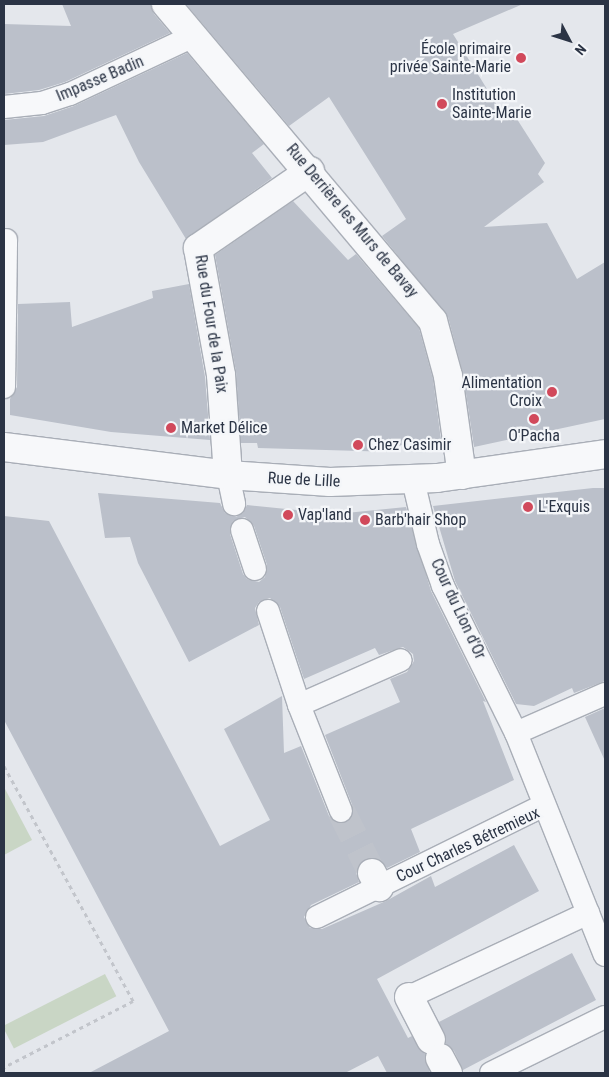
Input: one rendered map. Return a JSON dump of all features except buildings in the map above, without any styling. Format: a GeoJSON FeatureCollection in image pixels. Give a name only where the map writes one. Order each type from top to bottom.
{"type":"FeatureCollection","features":[{"type":"Feature","properties":{"kind":"street","name":"Rue Derrière les Murs de Bavay"},"geometry":{"type":"LineString","coordinates":[[166,4],[191,37],[310,171],[433,321],[446,361],[462,475]]}},
{"type":"Feature","properties":{"kind":"street","name":"Rue du Four de la Paix"},"geometry":{"type":"LineString","coordinates":[[228,475],[221,375],[198,248],[310,171]]}},
{"type":"Feature","properties":{"kind":"street","name":"Rue de Lille"},"geometry":{"type":"LineString","coordinates":[[4,447],[228,475],[330,482],[413,480],[462,475],[605,454]]}},
{"type":"Feature","properties":{"kind":"street"},"geometry":{"type":"LineString","coordinates":[[409,997],[440,1057]]}},
{"type":"Feature","properties":{"kind":"lane","name":"Impasse Badin"},"geometry":{"type":"LineString","coordinates":[[4,107],[42,103],[70,94],[191,37]]}},
{"type":"Feature","properties":{"kind":"lane"},"geometry":{"type":"LineString","coordinates":[[4,387],[6,240]]}},
{"type":"Feature","properties":{"kind":"lane"},"geometry":{"type":"LineString","coordinates":[[228,475],[234,504]]}},
{"type":"Feature","properties":{"kind":"lane","name":"Cour du Lion d'Or"},"geometry":{"type":"LineString","coordinates":[[413,480],[428,544],[443,586],[516,733],[543,806]]}},
{"type":"Feature","properties":{"kind":"lane"},"geometry":{"type":"LineString","coordinates":[[242,530],[255,569]]}},
{"type":"Feature","properties":{"kind":"lane"},"geometry":{"type":"LineString","coordinates":[[268,610],[299,705],[341,811]]}},
{"type":"Feature","properties":{"kind":"lane"},"geometry":{"type":"LineString","coordinates":[[299,705],[402,660]]}},
{"type":"Feature","properties":{"kind":"lane"},"geometry":{"type":"LineString","coordinates":[[516,733],[605,694]]}},
{"type":"Feature","properties":{"kind":"lane","name":"Cour Charles Bétremieux"},"geometry":{"type":"LineString","coordinates":[[317,917],[375,880],[543,806],[605,955]]}},
{"type":"Feature","properties":{"kind":"lane"},"geometry":{"type":"LineString","coordinates":[[409,997],[588,913]]}},
{"type":"Feature","properties":{"kind":"lane"},"geometry":{"type":"LineString","coordinates":[[491,1073],[605,1017]]}},
{"type":"Feature","properties":{"kind":"path"},"geometry":{"type":"LineString","coordinates":[[4,766],[134,1000],[4,1067]]}},
{"type":"Feature","properties":{"kind":"green space"},"geometry":{"type":"Polygon","coordinates":[[[4,787],[32,840],[4,855],[4,787]]]}},
{"type":"Feature","properties":{"kind":"green space"},"geometry":{"type":"Polygon","coordinates":[[[105,974],[116,996],[14,1048],[4,1025],[105,974]]]}},
{"type":"Feature","properties":{"kind":"tunnel"},"geometry":{"type":"LineString","coordinates":[[341,811],[372,873]]}},
{"type":"Feature","properties":{"kind":"place","name":"École primaire privée Sainte-Marie"},"geometry":{"type":"Point","coordinates":[521,58]}},
{"type":"Feature","properties":{"kind":"place","name":"Institution Sainte-Marie"},"geometry":{"type":"Point","coordinates":[442,104]}},
{"type":"Feature","properties":{"kind":"place","name":"Alimentation Croix"},"geometry":{"type":"Point","coordinates":[552,392]}},
{"type":"Feature","properties":{"kind":"place","name":"O'Pacha"},"geometry":{"type":"Point","coordinates":[534,419]}},
{"type":"Feature","properties":{"kind":"place","name":"Market Délice"},"geometry":{"type":"Point","coordinates":[171,428]}},
{"type":"Feature","properties":{"kind":"place","name":"Chez Casimir"},"geometry":{"type":"Point","coordinates":[358,445]}},
{"type":"Feature","properties":{"kind":"place","name":"L'Exquis"},"geometry":{"type":"Point","coordinates":[528,507]}},
{"type":"Feature","properties":{"kind":"place","name":"Vap'land"},"geometry":{"type":"Point","coordinates":[288,515]}},
{"type":"Feature","properties":{"kind":"place","name":"Barb'hair Shop"},"geometry":{"type":"Point","coordinates":[365,520]}}]}
